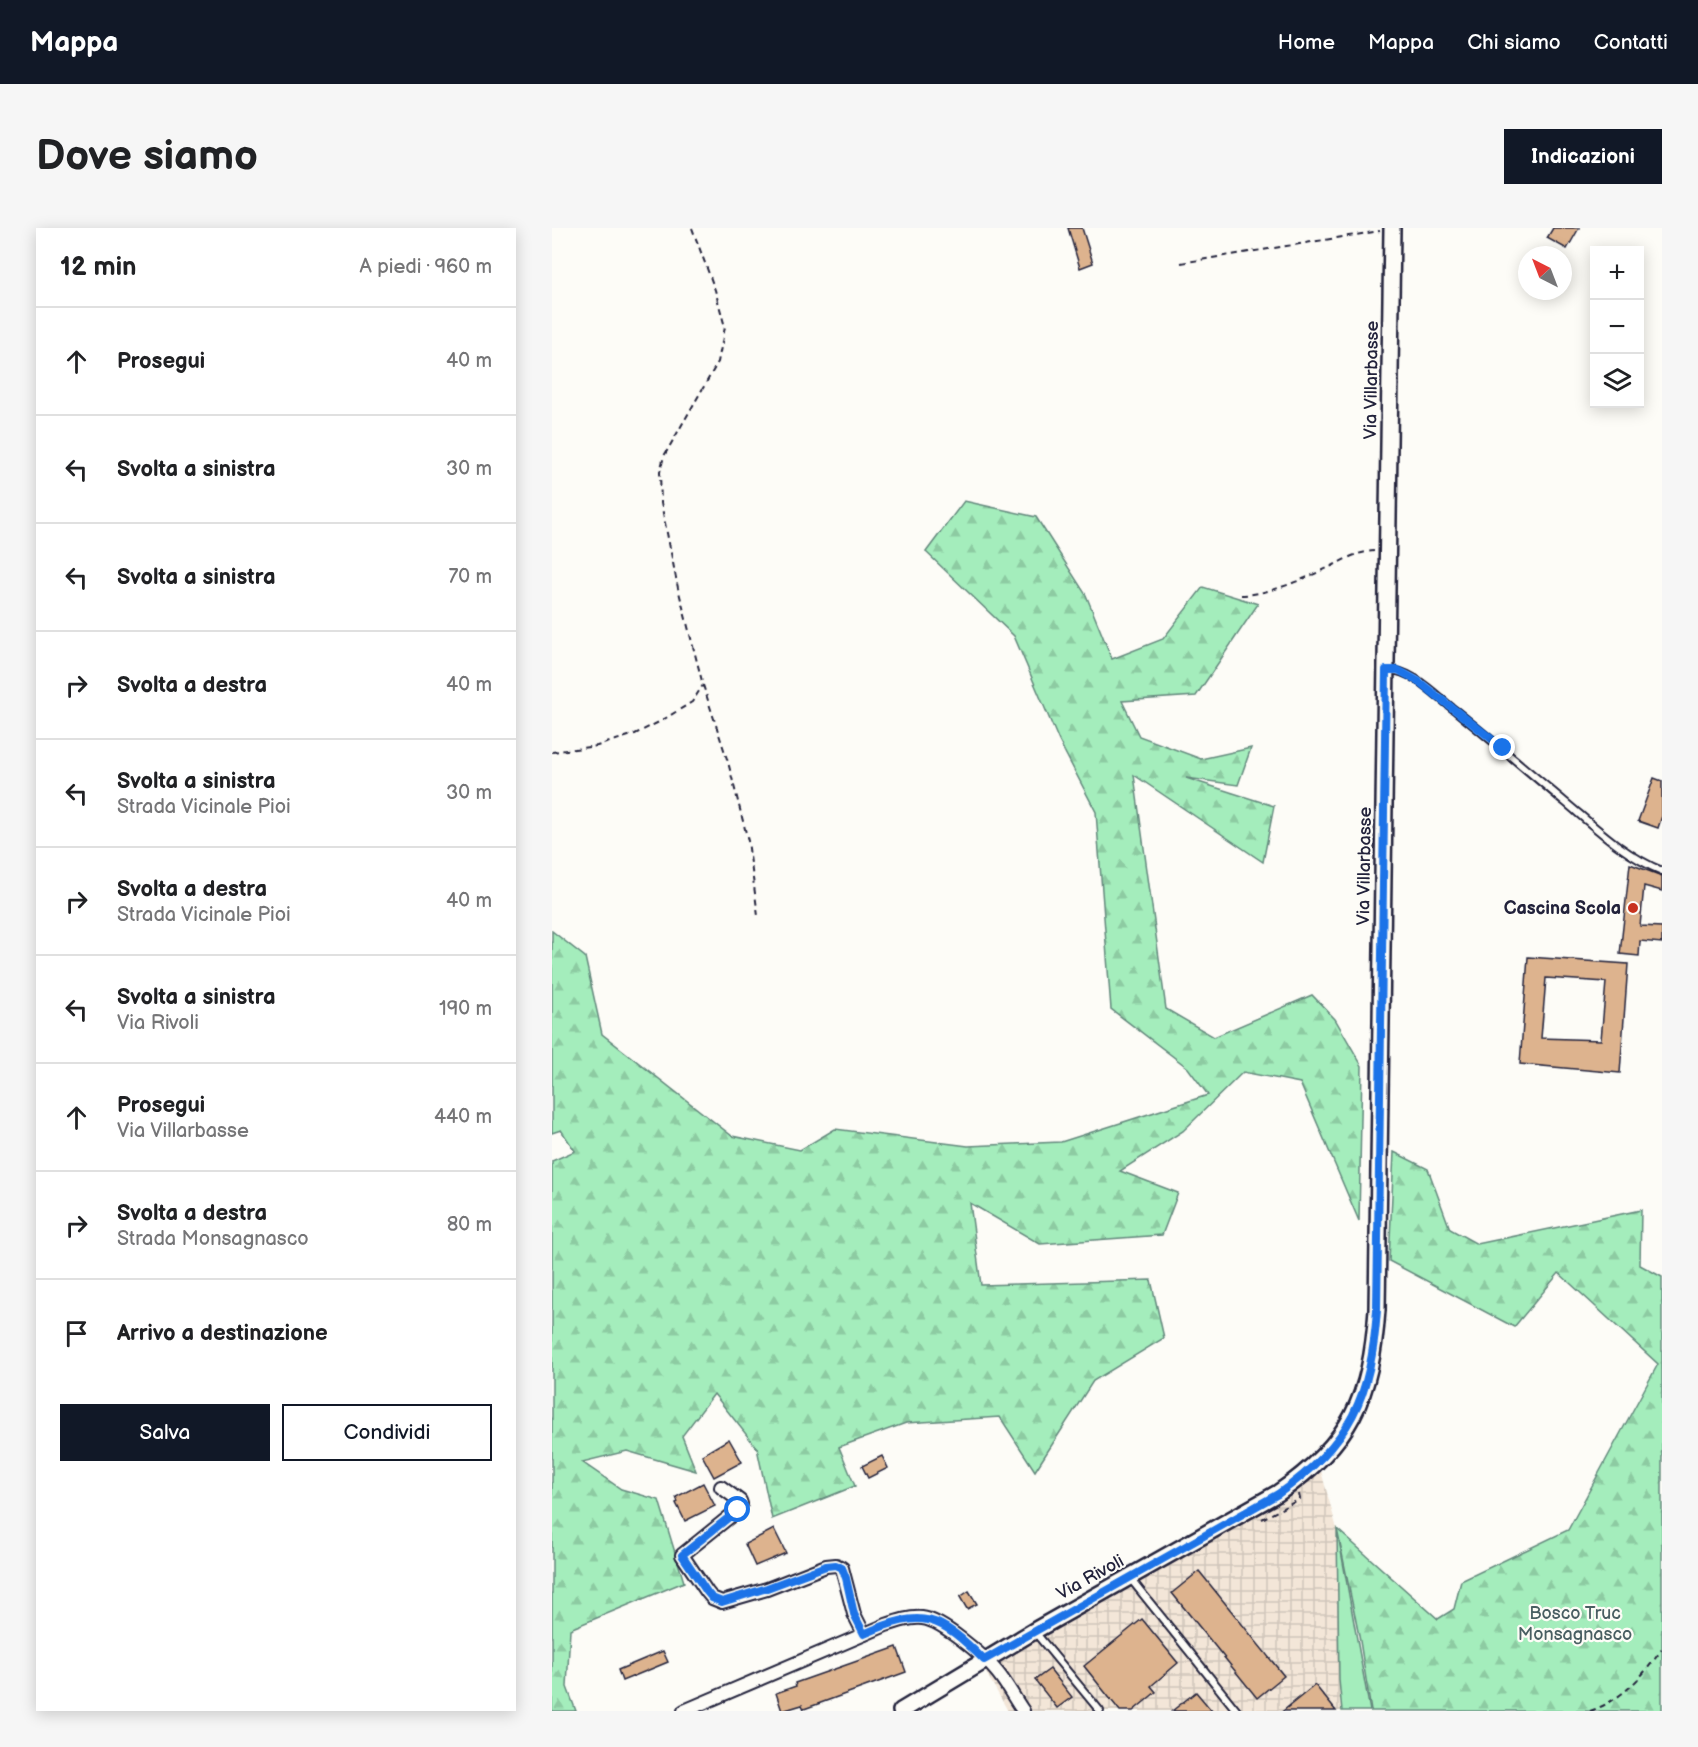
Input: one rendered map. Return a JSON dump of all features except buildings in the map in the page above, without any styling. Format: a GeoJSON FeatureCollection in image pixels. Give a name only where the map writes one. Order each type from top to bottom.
{"type":"FeatureCollection","features":[{"type":"Feature","properties":{"kind":"street","name":"Via Villarbasse"},"geometry":{"type":"LineString","coordinates":[[1298,1479],[1318,1462],[1346,1427],[1360,1401],[1370,1373],[1377,1310],[1392,228]]}},
{"type":"Feature","properties":{"kind":"street","name":"Via Rivoli"},"geometry":{"type":"LineString","coordinates":[[902,1711],[1034,1631],[1278,1494],[1298,1479]]}},
{"type":"Feature","properties":{"kind":"street"},"geometry":{"type":"LineString","coordinates":[[721,1487],[740,1501],[738,1510],[682,1555],[712,1598],[722,1602],[826,1566],[836,1565],[842,1568],[854,1614],[864,1634]]}},
{"type":"Feature","properties":{"kind":"street"},"geometry":{"type":"LineString","coordinates":[[684,1711],[886,1624],[912,1618],[935,1621],[946,1628],[999,1674],[1023,1711]]}},
{"type":"Feature","properties":{"kind":"lane"},"geometry":{"type":"LineString","coordinates":[[1386,670],[1398,670],[1418,681],[1503,748],[1617,846],[1647,865],[1662,871]]}},
{"type":"Feature","properties":{"kind":"lane"},"geometry":{"type":"LineString","coordinates":[[1129,1577],[1237,1711]]}},
{"type":"Feature","properties":{"kind":"lane"},"geometry":{"type":"LineString","coordinates":[[1034,1631],[1100,1711]]}},
{"type":"Feature","properties":{"kind":"path"},"geometry":{"type":"LineString","coordinates":[[692,228],[715,290],[725,327],[718,362],[664,456],[660,472],[661,503],[678,588],[748,841],[758,916]]}},
{"type":"Feature","properties":{"kind":"path"},"geometry":{"type":"LineString","coordinates":[[1181,263],[1392,228]]}},
{"type":"Feature","properties":{"kind":"path"},"geometry":{"type":"LineString","coordinates":[[1241,595],[1271,590],[1351,556],[1369,551],[1388,550]]}},
{"type":"Feature","properties":{"kind":"path"},"geometry":{"type":"LineString","coordinates":[[552,752],[597,746],[635,734],[692,702],[704,685]]}},
{"type":"Feature","properties":{"kind":"path"},"geometry":{"type":"LineString","coordinates":[[1590,1711],[1605,1706],[1632,1686],[1662,1649]]}},
{"type":"Feature","properties":{"kind":"shaded area"},"geometry":{"type":"Polygon","coordinates":[[[1321,1471],[1337,1529],[1339,1680],[1342,1711],[1008,1711],[976,1655],[1321,1471]]]}},
{"type":"Feature","properties":{"kind":"green space"},"geometry":{"type":"Polygon","coordinates":[[[964,501],[1036,517],[1086,595],[1112,659],[1163,639],[1203,587],[1258,604],[1196,696],[1122,701],[1139,736],[1201,759],[1251,748],[1238,785],[1186,778],[1274,806],[1263,862],[1134,775],[1166,1009],[1214,1037],[1312,995],[1335,1019],[1362,1066],[1359,1221],[1300,1083],[1243,1072],[1183,1131],[1120,1171],[1178,1193],[1162,1235],[1040,1244],[970,1203],[981,1285],[1151,1280],[1164,1338],[1093,1381],[1035,1471],[1000,1417],[906,1423],[839,1447],[855,1486],[772,1519],[757,1448],[714,1394],[682,1436],[696,1471],[627,1451],[582,1462],[621,1489],[659,1500],[684,1582],[570,1629],[567,1687],[576,1711],[552,1711],[552,1161],[575,1151],[561,1130],[552,1133],[552,931],[585,957],[602,1034],[732,1136],[800,1150],[835,1129],[968,1146],[1061,1142],[1208,1095],[1188,1068],[1111,1009],[1096,812],[1059,741],[1014,636],[926,552],[964,501]]]}},
{"type":"Feature","properties":{"kind":"green space","name":"Bosco Truc Monsagnasco"},"geometry":{"type":"Polygon","coordinates":[[[1394,1152],[1428,1169],[1450,1229],[1477,1244],[1641,1210],[1640,1265],[1662,1277],[1662,1711],[1371,1711],[1360,1641],[1337,1529],[1438,1619],[1454,1609],[1461,1581],[1568,1530],[1658,1364],[1559,1273],[1514,1327],[1389,1261],[1394,1152]]]}},
{"type":"Feature","properties":{"kind":"green space"},"geometry":{"type":"Polygon","coordinates":[[[1337,1529],[1370,1711],[1342,1711],[1339,1680],[1337,1529]]]}},
{"type":"Feature","properties":{"kind":"place","name":"Cascina Scola"},"geometry":{"type":"Point","coordinates":[1633,908]}},
{"type":"Feature","properties":{"kind":"route"},"geometry":{"type":"LineString","coordinates":[[738,1510],[682,1555],[712,1598],[722,1602],[826,1566],[836,1565],[842,1568],[854,1614],[864,1634],[886,1624],[912,1618],[924,1618],[935,1621],[946,1628],[984,1660],[1278,1494],[1318,1462],[1332,1448],[1360,1401],[1370,1373],[1377,1310],[1386,670],[1398,670],[1418,681],[1503,748]]}}]}
